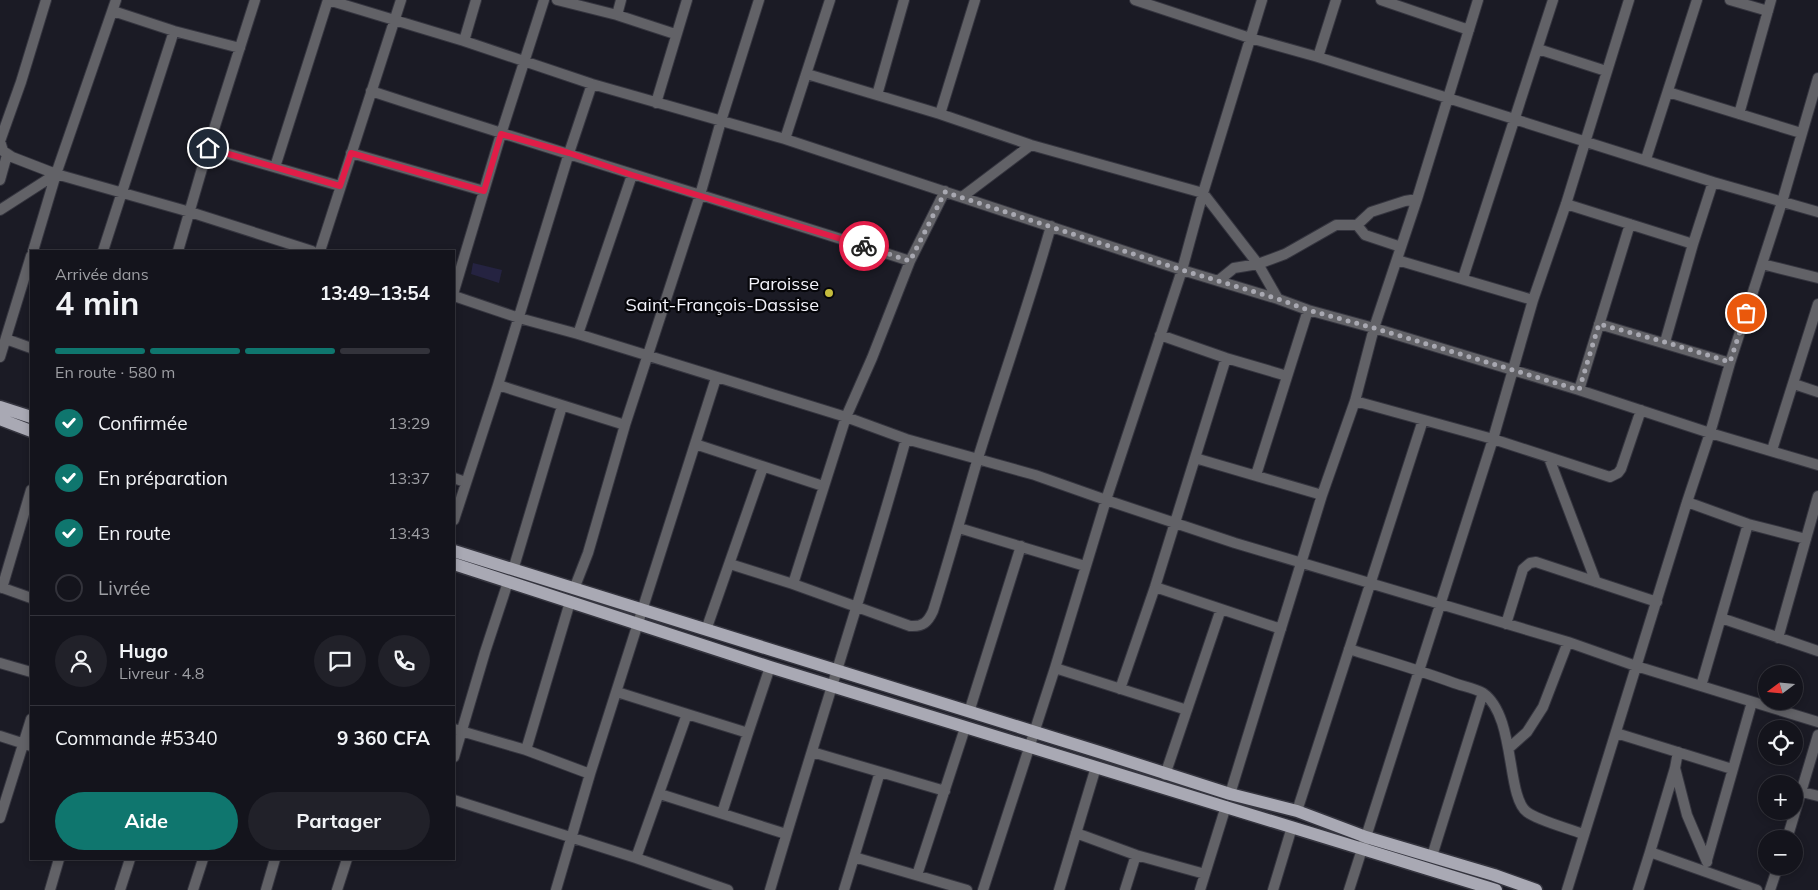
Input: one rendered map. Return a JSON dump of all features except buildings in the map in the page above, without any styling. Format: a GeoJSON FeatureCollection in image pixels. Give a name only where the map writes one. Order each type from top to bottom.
{"type":"FeatureCollection","features":[{"type":"Feature","properties":{"kind":"main road"},"geometry":{"type":"LineString","coordinates":[[0,407],[30,417]]}},
{"type":"Feature","properties":{"kind":"main road"},"geometry":{"type":"LineString","coordinates":[[0,419],[30,431]]}},
{"type":"Feature","properties":{"kind":"main road"},"geometry":{"type":"LineString","coordinates":[[455,551],[570,602],[770,667],[1096,767],[1228,800],[1297,811],[1366,837],[1432,856],[1536,890]]}},
{"type":"Feature","properties":{"kind":"main road"},"geometry":{"type":"LineString","coordinates":[[455,564],[574,589],[642,609],[1165,775],[1292,827],[1492,889]]}},
{"type":"Feature","properties":{"kind":"street"},"geometry":{"type":"LineString","coordinates":[[46,0],[21,82],[0,141],[3,151],[56,174],[190,212],[309,250]]}},
{"type":"Feature","properties":{"kind":"street"},"geometry":{"type":"LineString","coordinates":[[33,250],[56,174],[116,0]]}},
{"type":"Feature","properties":{"kind":"street"},"geometry":{"type":"LineString","coordinates":[[178,250],[208,148],[255,0]]}},
{"type":"Feature","properties":{"kind":"street"},"geometry":{"type":"LineString","coordinates":[[275,167],[328,0],[525,60],[592,84],[785,139],[1308,310],[1374,328],[1818,464]]}},
{"type":"Feature","properties":{"kind":"street"},"geometry":{"type":"LineString","coordinates":[[320,250],[401,0]]}},
{"type":"Feature","properties":{"kind":"street"},"geometry":{"type":"LineString","coordinates":[[464,41],[476,0]]}},
{"type":"Feature","properties":{"kind":"street"},"geometry":{"type":"LineString","coordinates":[[455,288],[544,0]]}},
{"type":"Feature","properties":{"kind":"street"},"geometry":{"type":"LineString","coordinates":[[557,0],[675,34]]}},
{"type":"Feature","properties":{"kind":"street"},"geometry":{"type":"LineString","coordinates":[[617,16],[621,0]]}},
{"type":"Feature","properties":{"kind":"street"},"geometry":{"type":"LineString","coordinates":[[656,103],[686,0]]}},
{"type":"Feature","properties":{"kind":"street"},"geometry":{"type":"LineString","coordinates":[[574,589],[588,553],[625,425],[700,195],[759,0]]}},
{"type":"Feature","properties":{"kind":"street"},"geometry":{"type":"LineString","coordinates":[[785,139],[830,0]]}},
{"type":"Feature","properties":{"kind":"street"},"geometry":{"type":"LineString","coordinates":[[877,95],[904,0]]}},
{"type":"Feature","properties":{"kind":"street"},"geometry":{"type":"LineString","coordinates":[[940,114],[975,0]]}},
{"type":"Feature","properties":{"kind":"street"},"geometry":{"type":"LineString","coordinates":[[1135,0],[1250,38],[1515,118],[1713,182],[1818,212]]}},
{"type":"Feature","properties":{"kind":"street"},"geometry":{"type":"LineString","coordinates":[[983,890],[1055,668],[1106,500],[1182,270],[1202,194],[1262,0]]}},
{"type":"Feature","properties":{"kind":"street"},"geometry":{"type":"LineString","coordinates":[[1318,57],[1336,0]]}},
{"type":"Feature","properties":{"kind":"street"},"geometry":{"type":"LineString","coordinates":[[1381,0],[1404,3],[1469,30]]}},
{"type":"Feature","properties":{"kind":"street"},"geometry":{"type":"LineString","coordinates":[[1200,890],[1322,495],[1355,401],[1374,328],[1418,199],[1478,0]]}},
{"type":"Feature","properties":{"kind":"street"},"geometry":{"type":"LineString","coordinates":[[1463,278],[1553,0]]}},
{"type":"Feature","properties":{"kind":"street"},"geometry":{"type":"LineString","coordinates":[[1349,890],[1493,439],[1533,300],[1566,204],[1629,0]]}},
{"type":"Feature","properties":{"kind":"street"},"geometry":{"type":"LineString","coordinates":[[1646,160],[1697,0]]}},
{"type":"Feature","properties":{"kind":"street"},"geometry":{"type":"LineString","coordinates":[[1730,0],[1768,12]]}},
{"type":"Feature","properties":{"kind":"street"},"geometry":{"type":"LineString","coordinates":[[1739,114],[1772,0]]}},
{"type":"Feature","properties":{"kind":"street"},"geometry":{"type":"LineString","coordinates":[[113,11],[174,31],[240,48]]}},
{"type":"Feature","properties":{"kind":"street"},"geometry":{"type":"LineString","coordinates":[[103,250],[123,194],[174,31]]}},
{"type":"Feature","properties":{"kind":"street"},"geometry":{"type":"LineString","coordinates":[[1538,49],[1606,71]]}},
{"type":"Feature","properties":{"kind":"street"},"geometry":{"type":"LineString","coordinates":[[807,74],[940,114],[1031,145],[1202,194],[1258,264],[1278,299]]}},
{"type":"Feature","properties":{"kind":"street"},"geometry":{"type":"LineString","coordinates":[[1567,890],[1710,432],[1730,362],[1782,202],[1818,78]]}},
{"type":"Feature","properties":{"kind":"street"},"geometry":{"type":"LineString","coordinates":[[455,517],[592,84]]}},
{"type":"Feature","properties":{"kind":"street"},"geometry":{"type":"LineString","coordinates":[[371,91],[501,134],[569,153],[632,175],[910,261]]}},
{"type":"Feature","properties":{"kind":"street"},"geometry":{"type":"LineString","coordinates":[[1668,92],[1801,133]]}},
{"type":"Feature","properties":{"kind":"street"},"geometry":{"type":"LineString","coordinates":[[962,197],[1031,145]]}},
{"type":"Feature","properties":{"kind":"street"},"geometry":{"type":"LineString","coordinates":[[208,148],[340,186]]}},
{"type":"Feature","properties":{"kind":"street"},"geometry":{"type":"LineString","coordinates":[[351,153],[484,191]]}},
{"type":"Feature","properties":{"kind":"street"},"geometry":{"type":"LineString","coordinates":[[0,180],[7,154]]}},
{"type":"Feature","properties":{"kind":"street"},"geometry":{"type":"LineString","coordinates":[[0,210],[56,174]]}},
{"type":"Feature","properties":{"kind":"street"},"geometry":{"type":"LineString","coordinates":[[578,334],[632,175]]}},
{"type":"Feature","properties":{"kind":"street"},"geometry":{"type":"LineString","coordinates":[[1665,342],[1713,182]]}},
{"type":"Feature","properties":{"kind":"street"},"geometry":{"type":"LineString","coordinates":[[793,584],[846,417],[872,358],[910,261],[945,192]]}},
{"type":"Feature","properties":{"kind":"street"},"geometry":{"type":"LineString","coordinates":[[1218,281],[1234,268],[1258,264],[1284,254],[1336,225],[1357,225],[1371,212],[1405,201],[1418,199]]}},
{"type":"Feature","properties":{"kind":"street"},"geometry":{"type":"LineString","coordinates":[[1566,204],[1693,244]]}},
{"type":"Feature","properties":{"kind":"street"},"geometry":{"type":"LineString","coordinates":[[1579,390],[1630,224]]}},
{"type":"Feature","properties":{"kind":"street"},"geometry":{"type":"LineString","coordinates":[[1357,225],[1365,235],[1401,247]]}},
{"type":"Feature","properties":{"kind":"street"},"geometry":{"type":"LineString","coordinates":[[730,564],[857,606],[910,626],[918,627],[929,620],[1051,226]]}},
{"type":"Feature","properties":{"kind":"street"},"geometry":{"type":"LineString","coordinates":[[0,357],[30,259]]}},
{"type":"Feature","properties":{"kind":"street"},"geometry":{"type":"LineString","coordinates":[[1397,260],[1533,300]]}},
{"type":"Feature","properties":{"kind":"street"},"geometry":{"type":"LineString","coordinates":[[1762,264],[1818,278]]}},
{"type":"Feature","properties":{"kind":"street"},"geometry":{"type":"LineString","coordinates":[[455,296],[519,318],[578,334],[846,417],[906,439],[1036,475],[1174,523],[1370,584],[1568,642],[1636,666],[1818,722]]}},
{"type":"Feature","properties":{"kind":"street"},"geometry":{"type":"LineString","coordinates":[[1772,450],[1818,304]]}},
{"type":"Feature","properties":{"kind":"street"},"geometry":{"type":"LineString","coordinates":[[1256,475],[1308,310]]}},
{"type":"Feature","properties":{"kind":"street"},"geometry":{"type":"LineString","coordinates":[[1599,324],[1730,362]]}},
{"type":"Feature","properties":{"kind":"street"},"geometry":{"type":"LineString","coordinates":[[1160,335],[1226,358],[1287,376]]}},
{"type":"Feature","properties":{"kind":"street"},"geometry":{"type":"LineString","coordinates":[[6,340],[30,348]]}},
{"type":"Feature","properties":{"kind":"street"},"geometry":{"type":"LineString","coordinates":[[1120,689],[1155,587],[1226,358]]}},
{"type":"Feature","properties":{"kind":"street"},"geometry":{"type":"LineString","coordinates":[[556,890],[590,774],[716,378]]}},
{"type":"Feature","properties":{"kind":"street"},"geometry":{"type":"LineString","coordinates":[[1794,384],[1818,392]]}},
{"type":"Feature","properties":{"kind":"street"},"geometry":{"type":"LineString","coordinates":[[498,385],[625,425]]}},
{"type":"Feature","properties":{"kind":"street"},"geometry":{"type":"LineString","coordinates":[[1355,401],[1493,439],[1610,477],[1614,476],[1620,469],[1641,410]]}},
{"type":"Feature","properties":{"kind":"street"},"geometry":{"type":"LineString","coordinates":[[455,750],[458,730],[511,576],[562,406]]}},
{"type":"Feature","properties":{"kind":"street"},"geometry":{"type":"LineString","coordinates":[[1297,811],[1423,420]]}},
{"type":"Feature","properties":{"kind":"street"},"geometry":{"type":"LineString","coordinates":[[770,890],[906,439]]}},
{"type":"Feature","properties":{"kind":"street"},"geometry":{"type":"LineString","coordinates":[[695,444],[823,486]]}},
{"type":"Feature","properties":{"kind":"street"},"geometry":{"type":"LineString","coordinates":[[1195,458],[1322,495]]}},
{"type":"Feature","properties":{"kind":"street"},"geometry":{"type":"LineString","coordinates":[[1549,458],[1596,582]]}},
{"type":"Feature","properties":{"kind":"street"},"geometry":{"type":"LineString","coordinates":[[706,630],[763,467]]}},
{"type":"Feature","properties":{"kind":"street"},"geometry":{"type":"LineString","coordinates":[[455,478],[465,482]]}},
{"type":"Feature","properties":{"kind":"street"},"geometry":{"type":"LineString","coordinates":[[30,493],[1,588],[30,598]]}},
{"type":"Feature","properties":{"kind":"street"},"geometry":{"type":"LineString","coordinates":[[1778,638],[1818,496]]}},
{"type":"Feature","properties":{"kind":"street"},"geometry":{"type":"LineString","coordinates":[[1687,502],[1748,524],[1806,540]]}},
{"type":"Feature","properties":{"kind":"street"},"geometry":{"type":"LineString","coordinates":[[1701,686],[1748,524]]}},
{"type":"Feature","properties":{"kind":"street"},"geometry":{"type":"LineString","coordinates":[[959,528],[1085,566]]}},
{"type":"Feature","properties":{"kind":"street"},"geometry":{"type":"LineString","coordinates":[[969,712],[1021,546]]}},
{"type":"Feature","properties":{"kind":"street"},"geometry":{"type":"LineString","coordinates":[[1506,624],[1523,570],[1530,563],[1536,562],[1657,602]]}},
{"type":"Feature","properties":{"kind":"street"},"geometry":{"type":"LineString","coordinates":[[1155,587],[1281,629]]}},
{"type":"Feature","properties":{"kind":"street"},"geometry":{"type":"LineString","coordinates":[[526,750],[570,602]]}},
{"type":"Feature","properties":{"kind":"street"},"geometry":{"type":"LineString","coordinates":[[1165,775],[1221,609]]}},
{"type":"Feature","properties":{"kind":"street"},"geometry":{"type":"LineString","coordinates":[[1721,618],[1818,652]]}},
{"type":"Feature","properties":{"kind":"street"},"geometry":{"type":"LineString","coordinates":[[1509,748],[1527,732],[1543,707],[1568,642]]}},
{"type":"Feature","properties":{"kind":"street"},"geometry":{"type":"LineString","coordinates":[[1349,649],[1420,670],[1483,693],[1493,706],[1502,724],[1509,748],[1518,799],[1525,811],[1584,834]]}},
{"type":"Feature","properties":{"kind":"street"},"geometry":{"type":"LineString","coordinates":[[0,663],[30,672]]}},
{"type":"Feature","properties":{"kind":"street"},"geometry":{"type":"LineString","coordinates":[[722,814],[770,667]]}},
{"type":"Feature","properties":{"kind":"street"},"geometry":{"type":"LineString","coordinates":[[1055,668],[1187,710]]}},
{"type":"Feature","properties":{"kind":"street"},"geometry":{"type":"LineString","coordinates":[[617,692],[748,733]]}},
{"type":"Feature","properties":{"kind":"street"},"geometry":{"type":"LineString","coordinates":[[1432,856],[1483,693]]}},
{"type":"Feature","properties":{"kind":"street"},"geometry":{"type":"LineString","coordinates":[[1707,860],[1752,702]]}},
{"type":"Feature","properties":{"kind":"street"},"geometry":{"type":"LineString","coordinates":[[636,858],[687,714]]}},
{"type":"Feature","properties":{"kind":"street"},"geometry":{"type":"LineString","coordinates":[[0,818],[27,745],[30,726]]}},
{"type":"Feature","properties":{"kind":"street"},"geometry":{"type":"LineString","coordinates":[[917,875],[965,728]]}},
{"type":"Feature","properties":{"kind":"street"},"geometry":{"type":"LineString","coordinates":[[458,730],[526,750],[590,774]]}},
{"type":"Feature","properties":{"kind":"street"},"geometry":{"type":"LineString","coordinates":[[1616,733],[1732,769]]}},
{"type":"Feature","properties":{"kind":"street"},"geometry":{"type":"LineString","coordinates":[[0,736],[27,745]]}},
{"type":"Feature","properties":{"kind":"street"},"geometry":{"type":"LineString","coordinates":[[1803,788],[1818,736]]}},
{"type":"Feature","properties":{"kind":"street"},"geometry":{"type":"LineString","coordinates":[[812,752],[945,791]]}},
{"type":"Feature","properties":{"kind":"street"},"geometry":{"type":"LineString","coordinates":[[1638,890],[1675,768],[1678,752]]}},
{"type":"Feature","properties":{"kind":"street"},"geometry":{"type":"LineString","coordinates":[[1059,890],[1096,767]]}},
{"type":"Feature","properties":{"kind":"street"},"geometry":{"type":"LineString","coordinates":[[1675,768],[1687,815],[1707,860],[1710,873]]}},
{"type":"Feature","properties":{"kind":"street"},"geometry":{"type":"LineString","coordinates":[[844,890],[880,772]]}},
{"type":"Feature","properties":{"kind":"street"},"geometry":{"type":"LineString","coordinates":[[1803,792],[1818,796]]}},
{"type":"Feature","properties":{"kind":"street"},"geometry":{"type":"LineString","coordinates":[[660,794],[786,834]]}},
{"type":"Feature","properties":{"kind":"street"},"geometry":{"type":"LineString","coordinates":[[455,800],[636,858],[698,885],[728,890]]}},
{"type":"Feature","properties":{"kind":"street"},"geometry":{"type":"LineString","coordinates":[[1273,890],[1292,827]]}},
{"type":"Feature","properties":{"kind":"street"},"geometry":{"type":"LineString","coordinates":[[1076,833],[1136,855],[1205,874]]}},
{"type":"Feature","properties":{"kind":"street"},"geometry":{"type":"LineString","coordinates":[[1650,852],[1757,890]]}},
{"type":"Feature","properties":{"kind":"street"},"geometry":{"type":"LineString","coordinates":[[1125,890],[1136,855]]}},
{"type":"Feature","properties":{"kind":"street"},"geometry":{"type":"LineString","coordinates":[[854,857],[967,890]]}},
{"type":"Feature","properties":{"kind":"street"},"geometry":{"type":"LineString","coordinates":[[50,890],[59,860]]}},
{"type":"Feature","properties":{"kind":"street"},"geometry":{"type":"LineString","coordinates":[[120,890],[130,860]]}},
{"type":"Feature","properties":{"kind":"street"},"geometry":{"type":"LineString","coordinates":[[194,890],[203,860]]}},
{"type":"Feature","properties":{"kind":"street"},"geometry":{"type":"LineString","coordinates":[[266,890],[275,860]]}},
{"type":"Feature","properties":{"kind":"street"},"geometry":{"type":"LineString","coordinates":[[337,890],[347,860]]}},
{"type":"Feature","properties":{"kind":"street"},"geometry":{"type":"LineString","coordinates":[[1770,890],[1775,875]]}},
{"type":"Feature","properties":{"kind":"shaded area"},"geometry":{"type":"Polygon","coordinates":[[[473,263],[502,270],[499,283],[471,274],[473,263]]]}},
{"type":"Feature","properties":{"kind":"way so far"},"geometry":{"type":"LineString","coordinates":[[864,246],[910,261],[945,192],[1308,310],[1579,390],[1599,324],[1730,362],[1746,313]]}},
{"type":"Feature","properties":{"kind":"place","name":"Paroisse Saint-François-Dassise"},"geometry":{"type":"Point","coordinates":[829,293]}},
{"type":"Feature","properties":{"kind":"route"},"geometry":{"type":"LineString","coordinates":[[208,148],[340,186],[351,153],[484,191],[501,134],[569,153],[632,175],[864,246]]}}]}
